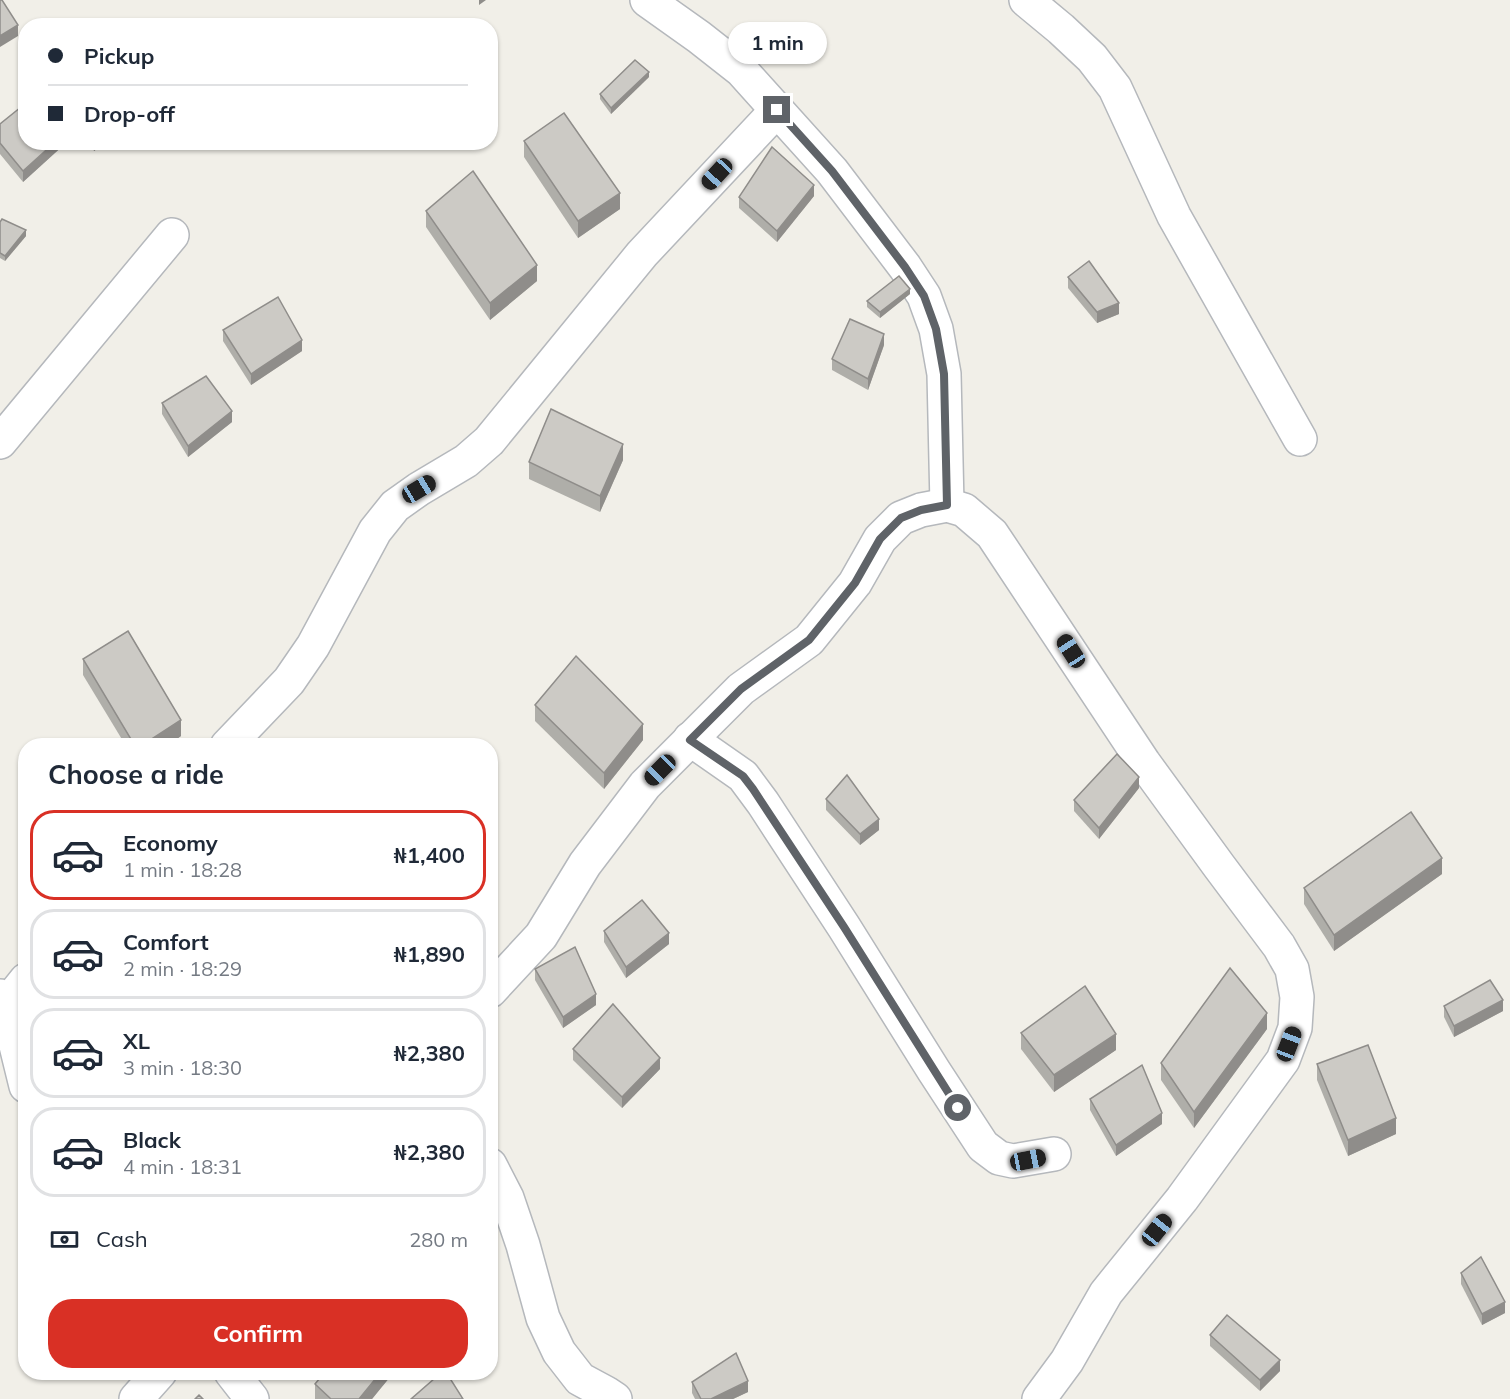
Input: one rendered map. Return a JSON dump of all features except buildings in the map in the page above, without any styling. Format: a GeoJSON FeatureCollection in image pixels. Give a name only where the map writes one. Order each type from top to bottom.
{"type":"FeatureCollection","features":[{"type":"Feature","properties":{"kind":"street"},"geometry":{"type":"LineString","coordinates":[[647,0],[741,70],[832,171],[905,267],[924,296],[936,329],[944,374],[947,505]]}},
{"type":"Feature","properties":{"kind":"street"},"geometry":{"type":"LineString","coordinates":[[1026,0],[1092,58],[1115,88],[1174,216],[1300,438]]}},
{"type":"Feature","properties":{"kind":"street"},"geometry":{"type":"LineString","coordinates":[[235,738],[288,681],[313,646],[375,531],[395,506],[466,461],[489,441],[642,254],[777,110]]}},
{"type":"Feature","properties":{"kind":"street"},"geometry":{"type":"LineString","coordinates":[[0,442],[172,235]]}},
{"type":"Feature","properties":{"kind":"street"},"geometry":{"type":"LineString","coordinates":[[498,982],[541,936],[585,864],[645,785],[741,689],[809,640],[855,583],[880,539],[901,518],[921,510],[947,505],[964,510],[992,534],[1144,763],[1280,946],[1292,969],[1297,997],[1295,1028],[1283,1060],[1182,1199],[1107,1293],[1067,1361],[1039,1399]]}},
{"type":"Feature","properties":{"kind":"street"},"geometry":{"type":"LineString","coordinates":[[690,740],[743,776],[750,785],[844,927],[983,1146],[999,1158],[1013,1161],[1054,1154]]}},
{"type":"Feature","properties":{"kind":"street"},"geometry":{"type":"LineString","coordinates":[[11,994],[18,1037]]}},
{"type":"Feature","properties":{"kind":"street"},"geometry":{"type":"LineString","coordinates":[[498,1181],[507,1198],[523,1245],[543,1318],[573,1389],[606,1393],[615,1399]]}},
{"type":"Feature","properties":{"kind":"street"},"geometry":{"type":"LineString","coordinates":[[136,1399],[153,1380]]}},
{"type":"Feature","properties":{"kind":"street"},"geometry":{"type":"LineString","coordinates":[[237,1380],[252,1399]]}},
{"type":"Feature","properties":{"kind":"route"},"geometry":{"type":"LineString","coordinates":[[777,110],[832,171],[905,267],[924,296],[936,329],[944,374],[947,505],[921,510],[901,518],[880,539],[855,583],[809,640],[741,689],[690,740],[743,776],[753,789],[844,927],[958,1108]]}}]}
